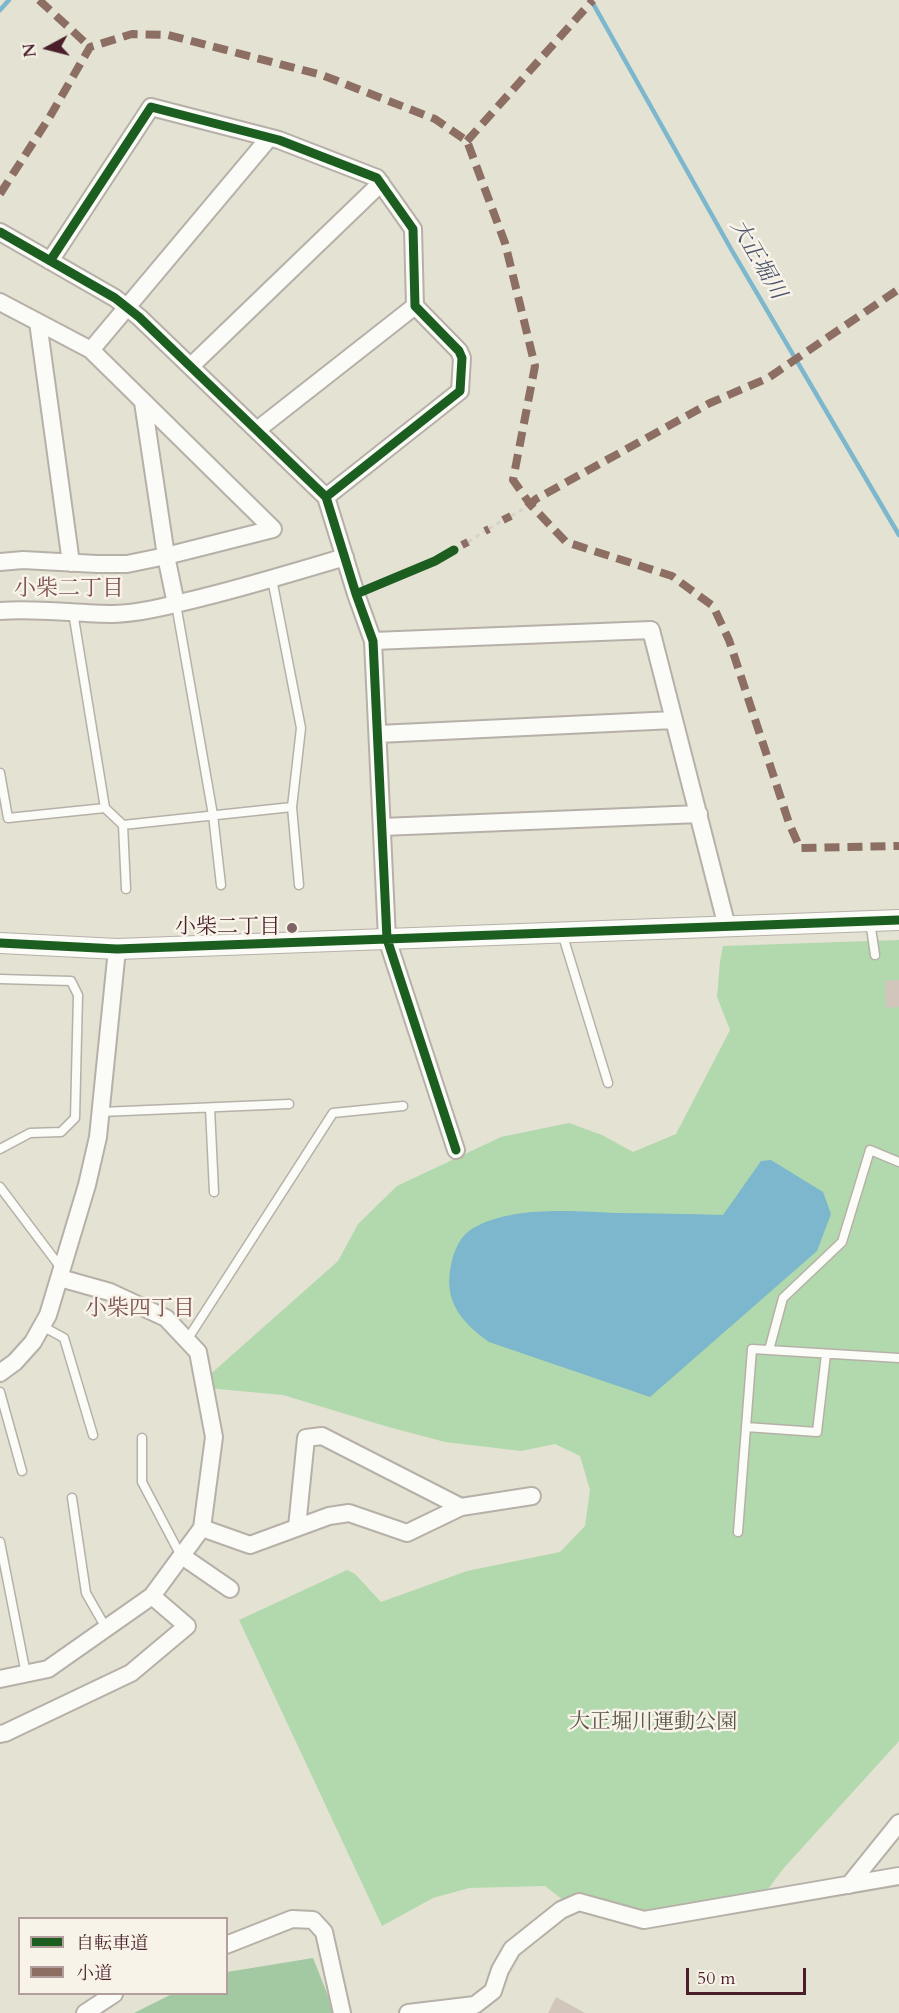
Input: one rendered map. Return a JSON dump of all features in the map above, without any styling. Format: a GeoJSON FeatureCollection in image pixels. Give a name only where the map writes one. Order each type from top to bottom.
{"type":"FeatureCollection","features":[{"type":"Feature","properties":{"kind":"street"},"geometry":{"type":"LineString","coordinates":[[50,261],[151,107],[269,138],[377,178],[413,229],[415,306],[459,351],[462,358],[460,391],[326,497]]}},
{"type":"Feature","properties":{"kind":"street"},"geometry":{"type":"LineString","coordinates":[[91,350],[269,138]]}},
{"type":"Feature","properties":{"kind":"street"},"geometry":{"type":"LineString","coordinates":[[191,366],[381,183]]}},
{"type":"Feature","properties":{"kind":"street"},"geometry":{"type":"LineString","coordinates":[[0,231],[115,298],[191,366],[326,497],[373,641],[387,939],[456,1150]]}},
{"type":"Feature","properties":{"kind":"street"},"geometry":{"type":"LineString","coordinates":[[0,302],[91,350],[273,529],[127,564],[23,560],[0,562]]}},
{"type":"Feature","properties":{"kind":"street"},"geometry":{"type":"LineString","coordinates":[[257,430],[415,306]]}},
{"type":"Feature","properties":{"kind":"street"},"geometry":{"type":"LineString","coordinates":[[39,322],[71,563]]}},
{"type":"Feature","properties":{"kind":"street"},"geometry":{"type":"LineString","coordinates":[[144,402],[166,556],[176,604]]}},
{"type":"Feature","properties":{"kind":"street"},"geometry":{"type":"LineString","coordinates":[[0,611],[19,609],[115,614],[176,604],[345,557]]}},
{"type":"Feature","properties":{"kind":"street"},"geometry":{"type":"LineString","coordinates":[[373,641],[651,630],[727,927]]}},
{"type":"Feature","properties":{"kind":"street"},"geometry":{"type":"LineString","coordinates":[[378,734],[674,720]]}},
{"type":"Feature","properties":{"kind":"street"},"geometry":{"type":"LineString","coordinates":[[382,827],[699,814]]}},
{"type":"Feature","properties":{"kind":"street"},"geometry":{"type":"LineString","coordinates":[[0,943],[117,949],[899,920]]}},
{"type":"Feature","properties":{"kind":"street"},"geometry":{"type":"LineString","coordinates":[[0,1373],[15,1362],[33,1342],[48,1315],[87,1185],[98,1137],[117,949]]}},
{"type":"Feature","properties":{"kind":"street"},"geometry":{"type":"LineString","coordinates":[[0,1679],[48,1669],[152,1596],[202,1528],[214,1437],[198,1352],[166,1318],[110,1292],[61,1274]]}},
{"type":"Feature","properties":{"kind":"street"},"geometry":{"type":"LineString","coordinates":[[297,1527],[306,1438],[322,1436],[461,1507]]}},
{"type":"Feature","properties":{"kind":"street"},"geometry":{"type":"LineString","coordinates":[[202,1528],[250,1545],[329,1515],[349,1513],[407,1533],[461,1507],[532,1496]]}},
{"type":"Feature","properties":{"kind":"street"},"geometry":{"type":"LineString","coordinates":[[182,1556],[230,1589]]}},
{"type":"Feature","properties":{"kind":"street"},"geometry":{"type":"LineString","coordinates":[[0,1734],[131,1673],[187,1626],[152,1596]]}},
{"type":"Feature","properties":{"kind":"street"},"geometry":{"type":"LineString","coordinates":[[849,1885],[899,1823]]}},
{"type":"Feature","properties":{"kind":"street"},"geometry":{"type":"LineString","coordinates":[[408,2013],[475,2005],[493,1991],[500,1970],[512,1949],[561,1910],[579,1902],[644,1920],[899,1876]]}},
{"type":"Feature","properties":{"kind":"street"},"geometry":{"type":"LineString","coordinates":[[228,1944],[292,1919],[314,1920],[324,1932],[342,2013]]}},
{"type":"Feature","properties":{"kind":"street"},"geometry":{"type":"LineString","coordinates":[[86,2013],[113,1995]]}},
{"type":"Feature","properties":{"kind":"lane"},"geometry":{"type":"LineString","coordinates":[[272,579],[301,728],[292,807],[299,885]]}},
{"type":"Feature","properties":{"kind":"lane"},"geometry":{"type":"LineString","coordinates":[[176,604],[213,816],[221,885]]}},
{"type":"Feature","properties":{"kind":"lane"},"geometry":{"type":"LineString","coordinates":[[73,612],[105,808],[123,825],[126,889]]}},
{"type":"Feature","properties":{"kind":"lane"},"geometry":{"type":"LineString","coordinates":[[0,773],[8,818],[105,808]]}},
{"type":"Feature","properties":{"kind":"lane"},"geometry":{"type":"LineString","coordinates":[[123,825],[292,807]]}},
{"type":"Feature","properties":{"kind":"lane"},"geometry":{"type":"LineString","coordinates":[[870,921],[875,955]]}},
{"type":"Feature","properties":{"kind":"lane"},"geometry":{"type":"LineString","coordinates":[[562,933],[608,1083]]}},
{"type":"Feature","properties":{"kind":"lane"},"geometry":{"type":"LineString","coordinates":[[0,979],[71,981],[78,995],[75,1118],[61,1132],[30,1133],[0,1149]]}},
{"type":"Feature","properties":{"kind":"lane"},"geometry":{"type":"LineString","coordinates":[[101,1113],[289,1104]]}},
{"type":"Feature","properties":{"kind":"lane"},"geometry":{"type":"LineString","coordinates":[[187,1340],[333,1113],[403,1106]]}},
{"type":"Feature","properties":{"kind":"lane"},"geometry":{"type":"LineString","coordinates":[[210,1108],[214,1192]]}},
{"type":"Feature","properties":{"kind":"lane"},"geometry":{"type":"LineString","coordinates":[[769,1350],[783,1298],[842,1242],[870,1150],[899,1162]]}},
{"type":"Feature","properties":{"kind":"lane"},"geometry":{"type":"LineString","coordinates":[[0,1187],[61,1274]]}},
{"type":"Feature","properties":{"kind":"lane"},"geometry":{"type":"LineString","coordinates":[[42,1326],[64,1338],[93,1435]]}},
{"type":"Feature","properties":{"kind":"lane"},"geometry":{"type":"LineString","coordinates":[[738,1532],[752,1349],[899,1358]]}},
{"type":"Feature","properties":{"kind":"lane"},"geometry":{"type":"LineString","coordinates":[[746,1427],[817,1432],[826,1354]]}},
{"type":"Feature","properties":{"kind":"lane"},"geometry":{"type":"LineString","coordinates":[[0,1392],[22,1472]]}},
{"type":"Feature","properties":{"kind":"lane"},"geometry":{"type":"LineString","coordinates":[[142,1438],[142,1482],[182,1556]]}},
{"type":"Feature","properties":{"kind":"lane"},"geometry":{"type":"LineString","coordinates":[[72,1498],[86,1593],[106,1628]]}},
{"type":"Feature","properties":{"kind":"lane"},"geometry":{"type":"LineString","coordinates":[[0,1542],[26,1674]]}},
{"type":"Feature","properties":{"kind":"path"},"geometry":{"type":"LineString","coordinates":[[511,516],[527,507]]}},
{"type":"Feature","properties":{"kind":"path"},"geometry":{"type":"LineString","coordinates":[[489,529],[503,520]]}},
{"type":"Feature","properties":{"kind":"path"},"geometry":{"type":"LineString","coordinates":[[468,542],[485,531]]}},
{"type":"Feature","properties":{"kind":"path"},"geometry":{"type":"LineString","coordinates":[[454,550],[462,545]]}},
{"type":"Feature","properties":{"kind":"green space","name":"大正堀川運動公園"},"geometry":{"type":"Polygon","coordinates":[[[899,940],[899,1741],[783,1869],[756,1905],[626,1924],[571,1906],[545,1886],[469,1888],[433,1898],[382,1926],[239,1620],[347,1570],[355,1574],[381,1602],[467,1571],[560,1552],[585,1526],[590,1490],[580,1456],[555,1444],[521,1451],[445,1442],[283,1395],[196,1387],[338,1261],[358,1224],[397,1186],[501,1137],[569,1123],[602,1135],[633,1152],[676,1134],[730,1030],[717,997],[723,946],[899,940]]]}},
{"type":"Feature","properties":{"kind":"green space"},"geometry":{"type":"Polygon","coordinates":[[[313,1958],[335,2013],[134,2013],[170,1995],[228,1995],[228,1972],[313,1958]]]}},
{"type":"Feature","properties":{"kind":"water"},"geometry":{"type":"Polygon","coordinates":[[[771,1160],[823,1192],[831,1214],[817,1251],[650,1397],[489,1342],[458,1312],[450,1293],[451,1266],[461,1239],[469,1231],[484,1223],[521,1213],[541,1212],[723,1215],[761,1161],[771,1160]]]}},
{"type":"Feature","properties":{"kind":"building"},"geometry":{"type":"Polygon","coordinates":[[[899,980],[899,1007],[886,1008],[885,981],[899,980]]]}},
{"type":"Feature","properties":{"kind":"building"},"geometry":{"type":"Polygon","coordinates":[[[556,1997],[585,2013],[548,2013],[556,1997]]]}},
{"type":"Feature","properties":{"kind":"waterway"},"geometry":{"type":"LineString","coordinates":[[0,10],[9,0]]}},
{"type":"Feature","properties":{"kind":"waterway","name":"大正堀川"},"geometry":{"type":"LineString","coordinates":[[591,0],[731,249],[899,535]]}},
{"type":"Feature","properties":{"kind":"marked path"},"geometry":{"type":"LineString","coordinates":[[39,0],[90,47]]}},
{"type":"Feature","properties":{"kind":"marked path"},"geometry":{"type":"LineString","coordinates":[[467,141],[593,0]]}},
{"type":"Feature","properties":{"kind":"marked path"},"geometry":{"type":"LineString","coordinates":[[0,194],[49,118],[90,47],[132,34],[168,35],[322,75],[435,119],[467,141],[505,243],[535,366],[513,480],[530,504],[566,542],[672,576],[713,606],[729,640],[789,823],[800,848],[899,846]]}},
{"type":"Feature","properties":{"kind":"marked path"},"geometry":{"type":"LineString","coordinates":[[527,507],[536,499],[710,403],[768,378],[899,289]]}},
{"type":"Feature","properties":{"kind":"marked path"},"geometry":{"type":"LineString","coordinates":[[503,520],[511,516]]}},
{"type":"Feature","properties":{"kind":"marked path"},"geometry":{"type":"LineString","coordinates":[[485,531],[489,529]]}},
{"type":"Feature","properties":{"kind":"marked path"},"geometry":{"type":"LineString","coordinates":[[462,545],[468,542]]}},
{"type":"Feature","properties":{"kind":"cycle path"},"geometry":{"type":"LineString","coordinates":[[50,261],[151,107],[279,140],[377,178],[413,229],[415,306],[459,351],[462,358],[460,391],[326,497]]}},
{"type":"Feature","properties":{"kind":"cycle path"},"geometry":{"type":"LineString","coordinates":[[0,232],[115,298],[139,317],[326,497],[373,641],[387,939],[456,1150]]}},
{"type":"Feature","properties":{"kind":"cycle path"},"geometry":{"type":"LineString","coordinates":[[356,594],[435,561],[454,550]]}},
{"type":"Feature","properties":{"kind":"cycle path"},"geometry":{"type":"LineString","coordinates":[[0,943],[117,949],[899,920]]}},
{"type":"Feature","properties":{"kind":"place","name":"小柴二丁目"},"geometry":{"type":"Point","coordinates":[292,928]}},
{"type":"Feature","properties":{"kind":"district","name":"小柴二丁目"},"geometry":{"type":"Point","coordinates":[69,590]}},
{"type":"Feature","properties":{"kind":"district","name":"小柴四丁目"},"geometry":{"type":"Point","coordinates":[140,1310]}}]}
